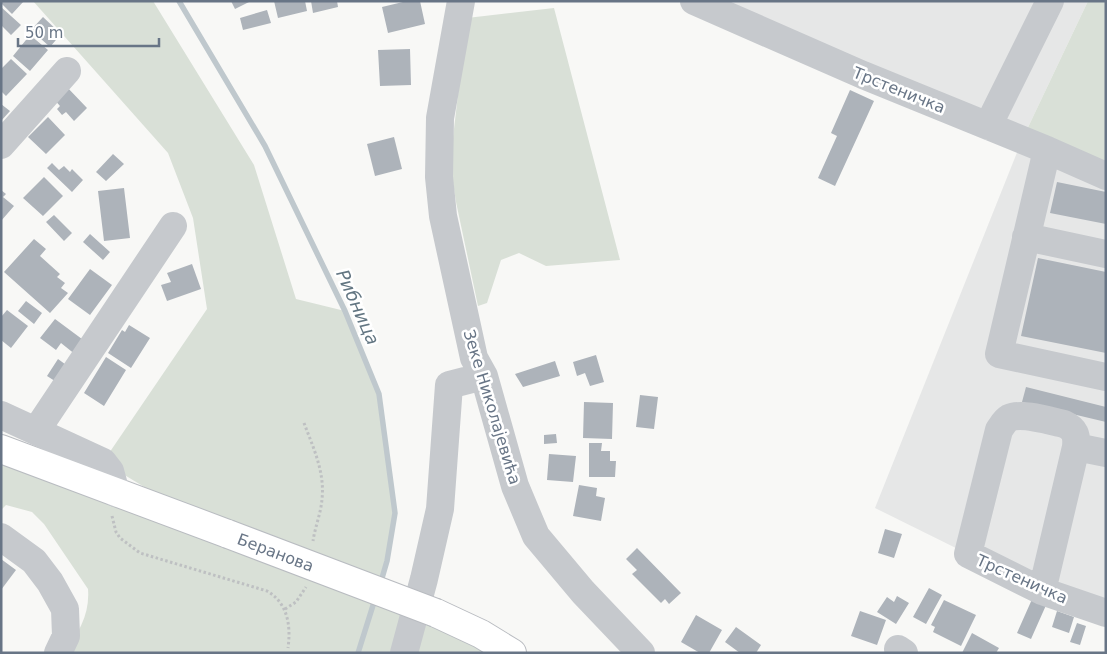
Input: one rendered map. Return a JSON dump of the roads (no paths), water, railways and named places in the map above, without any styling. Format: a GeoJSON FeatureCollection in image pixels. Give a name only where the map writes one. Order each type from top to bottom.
{"type":"FeatureCollection","features":[{"type":"Feature","properties":{"kind":"main road","name":"Беранова"},"geometry":{"type":"LineString","coordinates":[[1,449],[436,613],[481,634],[512,653]]}},
{"type":"Feature","properties":{"kind":"street","name":"Зеке Николајевића"},"geometry":{"type":"LineString","coordinates":[[461,1],[440,118],[438,176],[443,216],[474,358],[484,376],[515,486],[536,536],[583,592],[641,653]]}},
{"type":"Feature","properties":{"kind":"street","name":"Трстеничка"},"geometry":{"type":"LineString","coordinates":[[694,1],[863,75],[1106,176]]}},
{"type":"Feature","properties":{"kind":"street"},"geometry":{"type":"LineString","coordinates":[[988,126],[1050,1]]}},
{"type":"Feature","properties":{"kind":"street"},"geometry":{"type":"LineString","coordinates":[[1,145],[67,71]]}},
{"type":"Feature","properties":{"kind":"street"},"geometry":{"type":"LineString","coordinates":[[1046,150],[999,354],[1106,377]]}},
{"type":"Feature","properties":{"kind":"street"},"geometry":{"type":"LineString","coordinates":[[36,431],[172,226]]}},
{"type":"Feature","properties":{"kind":"street"},"geometry":{"type":"LineString","coordinates":[[1026,237],[1106,254]]}},
{"type":"Feature","properties":{"kind":"street"},"geometry":{"type":"LineString","coordinates":[[404,653],[440,509],[449,385],[484,376]]}},
{"type":"Feature","properties":{"kind":"street"},"geometry":{"type":"LineString","coordinates":[[1,415],[103,462],[110,471],[116,493]]}},
{"type":"Feature","properties":{"kind":"street","name":"Трстеничка"},"geometry":{"type":"LineString","coordinates":[[1076,447],[1076,433],[1071,427],[1064,424],[1017,416],[1009,418],[999,430],[968,554],[1042,591],[1106,614]]}},
{"type":"Feature","properties":{"kind":"street"},"geometry":{"type":"LineString","coordinates":[[1042,591],[1076,447],[1106,453]]}},
{"type":"Feature","properties":{"kind":"street"},"geometry":{"type":"LineString","coordinates":[[1,537],[34,561],[50,582],[65,609],[66,636],[58,653]]}},
{"type":"Feature","properties":{"kind":"waterway","name":"Рибница"},"geometry":{"type":"LineString","coordinates":[[179,1],[265,146],[345,311],[379,394],[395,513],[387,561],[380,585]]}},
{"type":"Feature","properties":{"kind":"waterway","name":"Рибница"},"geometry":{"type":"LineString","coordinates":[[358,653],[375,599]]}}]}
